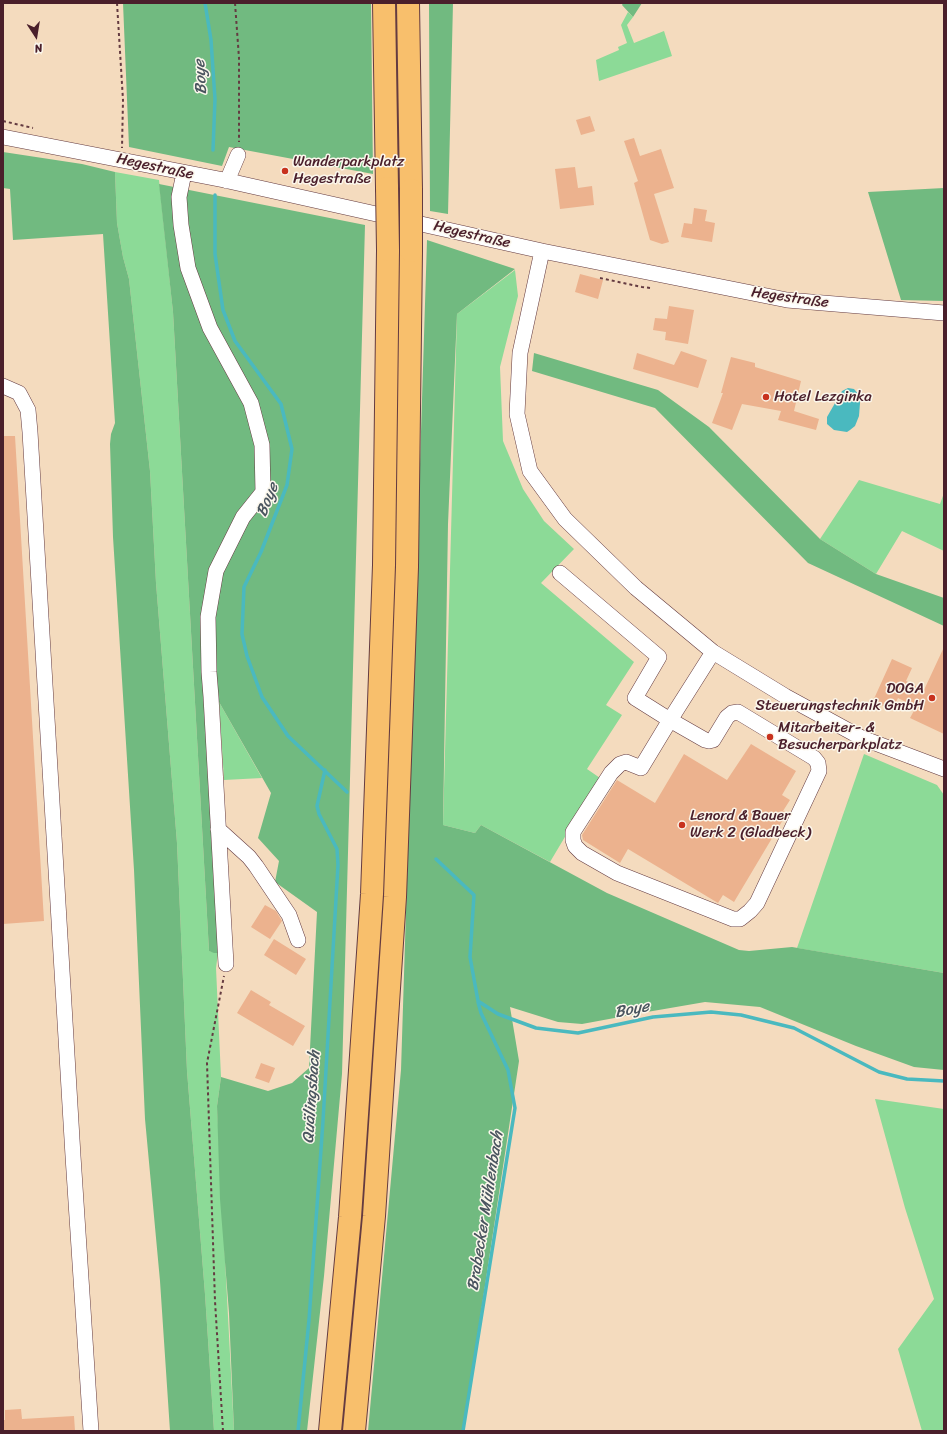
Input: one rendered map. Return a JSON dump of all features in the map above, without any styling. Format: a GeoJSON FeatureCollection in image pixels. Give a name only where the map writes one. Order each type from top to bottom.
{"type":"FeatureCollection","features":[{"type":"Feature","properties":{"kind":"highway"},"geometry":{"type":"LineString","coordinates":[[330,1431],[350,1217],[372,894],[384,565],[388,188],[384,3]]}},
{"type":"Feature","properties":{"kind":"highway"},"geometry":{"type":"LineString","coordinates":[[354,1431],[374,1216],[395,897],[407,567],[411,251],[408,3]]}},
{"type":"Feature","properties":{"kind":"street","name":"Hegestraße"},"geometry":{"type":"LineString","coordinates":[[3,136],[227,181],[542,251],[786,300],[944,313]]}},
{"type":"Feature","properties":{"kind":"street"},"geometry":{"type":"LineString","coordinates":[[227,181],[237,151]]}},
{"type":"Feature","properties":{"kind":"street"},"geometry":{"type":"LineString","coordinates":[[184,173],[179,197],[181,225],[188,268],[210,328],[251,403],[262,445],[263,492],[242,518],[216,571],[208,617],[209,672],[226,964]]}},
{"type":"Feature","properties":{"kind":"street"},"geometry":{"type":"LineString","coordinates":[[542,251],[520,353],[517,414],[530,471],[565,519],[636,588],[713,652],[785,696],[862,738],[944,769]]}},
{"type":"Feature","properties":{"kind":"street"},"geometry":{"type":"LineString","coordinates":[[3,386],[19,393],[28,410],[30,432],[91,1431]]}},
{"type":"Feature","properties":{"kind":"street"},"geometry":{"type":"LineString","coordinates":[[560,574],[659,657],[635,698],[670,720],[709,741],[713,740],[727,717],[732,713],[738,712],[814,758],[818,763],[819,771],[757,903],[750,911],[740,918],[733,919],[617,873],[582,853],[575,846],[573,840],[573,832],[611,773],[620,764],[626,762],[641,768],[670,720],[713,652]]}},
{"type":"Feature","properties":{"kind":"street"},"geometry":{"type":"LineString","coordinates":[[218,829],[256,866],[289,915],[298,940]]}},
{"type":"Feature","properties":{"kind":"path"},"geometry":{"type":"LineString","coordinates":[[117,3],[123,100],[121,159]]}},
{"type":"Feature","properties":{"kind":"path"},"geometry":{"type":"LineString","coordinates":[[235,3],[239,58],[239,140],[237,151]]}},
{"type":"Feature","properties":{"kind":"path"},"geometry":{"type":"LineString","coordinates":[[223,1431],[215,1301],[207,1063],[226,964]]}},
{"type":"Feature","properties":{"kind":"green space"},"geometry":{"type":"Polygon","coordinates":[[[123,3],[371,3],[373,174],[229,147],[222,166],[129,147],[123,3]]]}},
{"type":"Feature","properties":{"kind":"green space"},"geometry":{"type":"Polygon","coordinates":[[[429,3],[453,3],[448,214],[430,211],[429,3]]]}},
{"type":"Feature","properties":{"kind":"green space"},"geometry":{"type":"Polygon","coordinates":[[[623,3],[642,3],[633,17],[622,5],[623,3]]]}},
{"type":"Feature","properties":{"kind":"green space"},"geometry":{"type":"Polygon","coordinates":[[[628,12],[633,17],[627,25],[634,43],[664,31],[672,56],[599,81],[596,60],[619,50],[618,47],[627,43],[621,25],[628,12]]]}},
{"type":"Feature","properties":{"kind":"green space"},"geometry":{"type":"Polygon","coordinates":[[[3,152],[82,164],[115,172],[117,223],[123,257],[129,279],[150,471],[156,583],[177,843],[187,1071],[205,1294],[214,1431],[170,1431],[160,1281],[145,1119],[134,870],[113,537],[110,444],[111,434],[115,423],[103,234],[13,240],[10,189],[3,188],[3,152]]]}},
{"type":"Feature","properties":{"kind":"green space"},"geometry":{"type":"Polygon","coordinates":[[[115,172],[159,180],[173,312],[209,951],[218,953],[216,968],[221,1077],[217,1106],[234,1431],[214,1431],[205,1294],[187,1071],[177,843],[156,583],[150,471],[129,279],[123,257],[117,223],[115,172]]]}},
{"type":"Feature","properties":{"kind":"green space"},"geometry":{"type":"Polygon","coordinates":[[[159,184],[365,225],[342,1074],[324,1276],[307,1431],[234,1431],[229,1313],[220,1199],[217,1106],[221,1077],[268,1091],[292,1083],[309,1068],[317,912],[275,882],[279,861],[258,838],[271,793],[219,702],[218,953],[209,951],[173,312],[159,184]]]}},
{"type":"Feature","properties":{"kind":"green space"},"geometry":{"type":"Polygon","coordinates":[[[944,188],[944,301],[901,300],[868,192],[944,188]]]}},
{"type":"Feature","properties":{"kind":"green space"},"geometry":{"type":"Polygon","coordinates":[[[427,240],[515,269],[457,314],[448,524],[443,825],[475,833],[481,825],[607,893],[739,950],[749,951],[792,947],[944,973],[944,1070],[914,1067],[856,1046],[760,1007],[705,1002],[582,1024],[558,1022],[510,1007],[519,1061],[463,1431],[368,1431],[401,1070],[427,240]]]}},
{"type":"Feature","properties":{"kind":"green space"},"geometry":{"type":"Polygon","coordinates":[[[515,270],[518,296],[500,367],[503,441],[523,489],[544,521],[574,549],[541,583],[634,662],[606,705],[622,715],[587,769],[600,778],[550,862],[481,825],[475,833],[443,825],[457,314],[515,270]]]}},
{"type":"Feature","properties":{"kind":"green space"},"geometry":{"type":"Polygon","coordinates":[[[534,353],[658,390],[709,427],[820,539],[876,574],[944,598],[944,626],[808,563],[655,408],[532,371],[534,353]]]}},
{"type":"Feature","properties":{"kind":"green space"},"geometry":{"type":"Polygon","coordinates":[[[859,480],[940,504],[944,493],[944,551],[902,531],[876,574],[820,539],[859,480]]]}},
{"type":"Feature","properties":{"kind":"green space"},"geometry":{"type":"Polygon","coordinates":[[[219,702],[262,778],[224,780],[219,702]]]}},
{"type":"Feature","properties":{"kind":"green space"},"geometry":{"type":"Polygon","coordinates":[[[864,754],[937,785],[944,795],[944,973],[797,948],[864,754]]]}},
{"type":"Feature","properties":{"kind":"green space"},"geometry":{"type":"Polygon","coordinates":[[[875,1099],[944,1109],[944,1431],[922,1431],[898,1349],[934,1299],[905,1208],[875,1099]]]}},
{"type":"Feature","properties":{"kind":"water"},"geometry":{"type":"Polygon","coordinates":[[[848,388],[854,389],[859,395],[859,416],[855,426],[847,432],[834,430],[827,424],[827,417],[842,391],[848,388]]]}},
{"type":"Feature","properties":{"kind":"building"},"geometry":{"type":"Polygon","coordinates":[[[590,116],[595,131],[581,135],[576,120],[590,116]]]}},
{"type":"Feature","properties":{"kind":"building"},"geometry":{"type":"Polygon","coordinates":[[[634,138],[640,156],[661,149],[674,188],[654,194],[669,242],[662,244],[650,240],[634,183],[638,181],[624,141],[634,138]]]}},
{"type":"Feature","properties":{"kind":"building"},"geometry":{"type":"Polygon","coordinates":[[[575,167],[578,188],[592,186],[594,205],[560,209],[555,169],[575,167]]]}},
{"type":"Feature","properties":{"kind":"building"},"geometry":{"type":"Polygon","coordinates":[[[694,208],[707,210],[705,221],[715,223],[712,242],[681,237],[684,223],[692,224],[694,208]]]}},
{"type":"Feature","properties":{"kind":"building"},"geometry":{"type":"Polygon","coordinates":[[[580,274],[603,280],[598,299],[575,292],[580,274]]]}},
{"type":"Feature","properties":{"kind":"building"},"geometry":{"type":"Polygon","coordinates":[[[669,306],[694,310],[688,344],[665,340],[666,332],[653,330],[655,318],[667,319],[669,306]]]}},
{"type":"Feature","properties":{"kind":"building"},"geometry":{"type":"Polygon","coordinates":[[[681,351],[707,360],[698,388],[633,369],[637,353],[674,365],[681,351]]]}},
{"type":"Feature","properties":{"kind":"building","name":"Hotel Lezginka"},"geometry":{"type":"Polygon","coordinates":[[[731,357],[755,363],[755,367],[801,381],[794,411],[819,419],[816,430],[778,420],[781,411],[742,404],[732,430],[712,423],[723,393],[721,393],[731,357]]]}},
{"type":"Feature","properties":{"kind":"building"},"geometry":{"type":"Polygon","coordinates":[[[3,436],[15,436],[44,921],[3,924],[3,436]]]}},
{"type":"Feature","properties":{"kind":"building"},"geometry":{"type":"Polygon","coordinates":[[[944,647],[944,734],[910,718],[916,707],[898,698],[892,710],[873,701],[892,659],[912,668],[906,681],[924,690],[944,647]]]}},
{"type":"Feature","properties":{"kind":"building","name":"Lenord & Bauer Werk 2 (Gladbeck)"},"geometry":{"type":"Polygon","coordinates":[[[751,744],[796,771],[782,795],[790,800],[783,811],[787,813],[734,902],[723,895],[718,903],[628,849],[620,863],[583,840],[582,835],[617,780],[655,803],[684,754],[727,780],[751,744]]]}},
{"type":"Feature","properties":{"kind":"building"},"geometry":{"type":"Polygon","coordinates":[[[265,905],[276,911],[282,921],[270,939],[251,927],[265,905]]]}},
{"type":"Feature","properties":{"kind":"building"},"geometry":{"type":"Polygon","coordinates":[[[274,939],[306,959],[296,975],[264,955],[274,939]]]}},
{"type":"Feature","properties":{"kind":"building"},"geometry":{"type":"Polygon","coordinates":[[[251,990],[271,1002],[269,1005],[305,1026],[293,1046],[237,1013],[251,990]]]}},
{"type":"Feature","properties":{"kind":"building"},"geometry":{"type":"Polygon","coordinates":[[[261,1063],[275,1068],[269,1083],[255,1078],[261,1063]]]}},
{"type":"Feature","properties":{"kind":"building"},"geometry":{"type":"Polygon","coordinates":[[[21,1409],[22,1419],[74,1416],[75,1431],[3,1431],[5,1410],[21,1409]]]}},
{"type":"Feature","properties":{"kind":"waterway","name":"Boye"},"geometry":{"type":"LineString","coordinates":[[205,3],[211,40],[215,99],[213,150]]}},
{"type":"Feature","properties":{"kind":"waterway","name":"Boye"},"geometry":{"type":"LineString","coordinates":[[215,195],[215,254],[223,310],[235,341],[281,404],[292,449],[287,485],[261,552],[244,587],[242,634],[247,656],[262,697],[288,736],[347,792]]}},
{"type":"Feature","properties":{"kind":"waterway","name":"Quälingsbach"},"geometry":{"type":"LineString","coordinates":[[298,1431],[309,1320],[323,1121],[338,865],[337,849],[319,814],[317,806],[325,770]]}},
{"type":"Feature","properties":{"kind":"waterway","name":"Boye"},"geometry":{"type":"LineString","coordinates":[[436,859],[474,895],[470,957],[478,1001],[498,1014],[536,1028],[578,1033],[653,1017],[711,1012],[741,1015],[794,1028],[879,1072],[907,1079],[944,1081]]}},
{"type":"Feature","properties":{"kind":"waterway","name":"Brabecker Mühlenbach"},"geometry":{"type":"LineString","coordinates":[[463,1431],[515,1108],[508,1070],[481,1013],[478,1002]]}},
{"type":"Feature","properties":{"kind":"place","name":"Wanderparkplatz Hegestraße"},"geometry":{"type":"Point","coordinates":[285,171]}},
{"type":"Feature","properties":{"kind":"place","name":"Hotel Lezginka"},"geometry":{"type":"Point","coordinates":[766,397]}},
{"type":"Feature","properties":{"kind":"place","name":"DOGA Steuerungstechnik GmbH"},"geometry":{"type":"Point","coordinates":[932,698]}},
{"type":"Feature","properties":{"kind":"place","name":"Mitarbeiter- & Besucherparkplatz"},"geometry":{"type":"Point","coordinates":[770,737]}},
{"type":"Feature","properties":{"kind":"place","name":"Lenord & Bauer Werk 2 (Gladbeck)"},"geometry":{"type":"Point","coordinates":[682,825]}}]}
